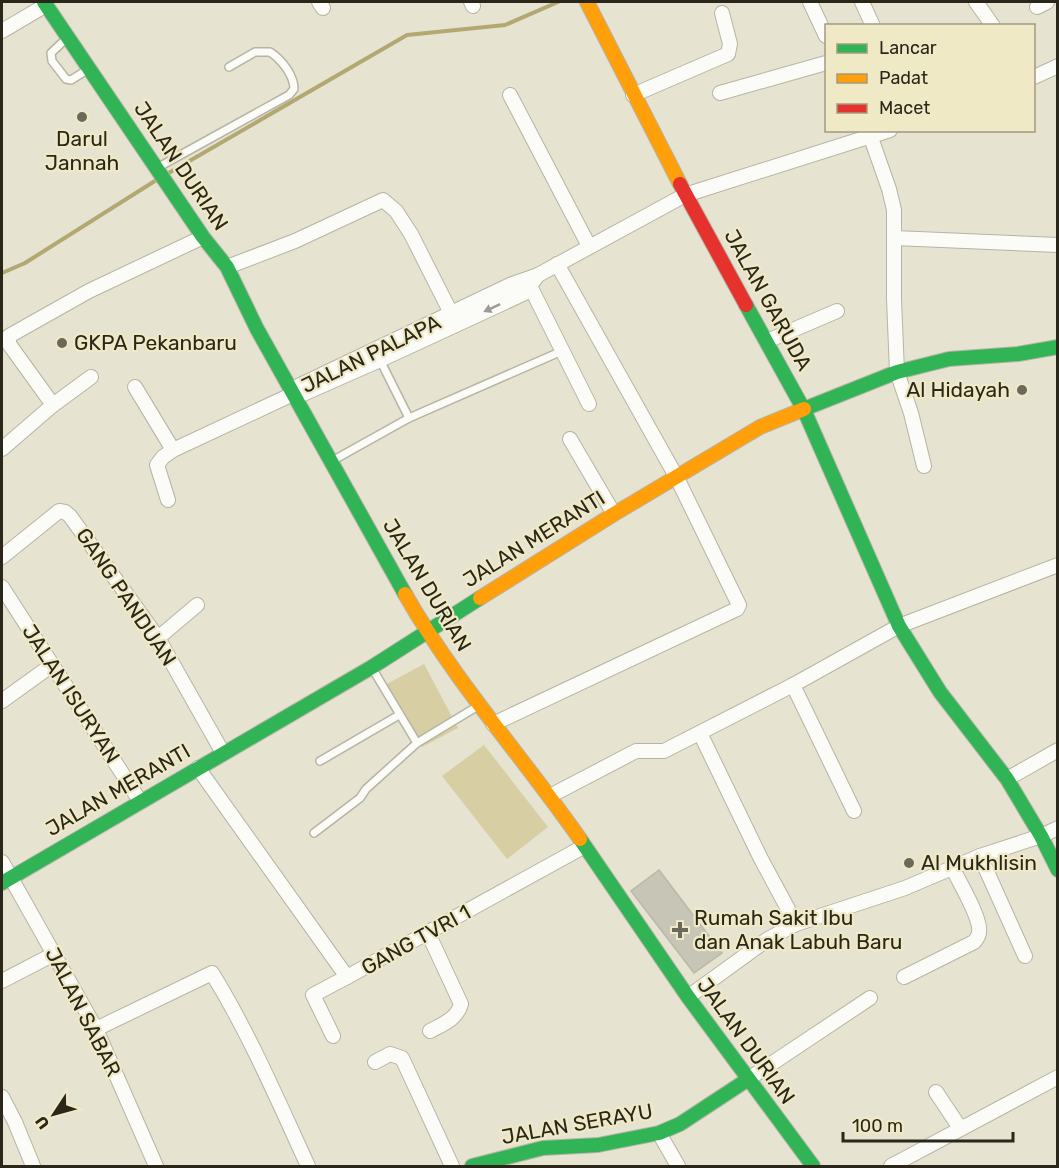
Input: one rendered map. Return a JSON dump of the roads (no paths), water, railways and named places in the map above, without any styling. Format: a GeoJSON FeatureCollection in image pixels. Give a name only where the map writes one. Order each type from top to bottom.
{"type":"FeatureCollection","features":[{"type":"Feature","properties":{"kind":"street","name":"JALAN GARUDA"},"geometry":{"type":"LineString","coordinates":[[587,2],[685,195],[804,410],[899,626],[940,692],[1007,779],[1058,870]]}},
{"type":"Feature","properties":{"kind":"street"},"geometry":{"type":"LineString","coordinates":[[810,2],[825,34]]}},
{"type":"Feature","properties":{"kind":"street"},"geometry":{"type":"LineString","coordinates":[[862,2],[872,24]]}},
{"type":"Feature","properties":{"kind":"street"},"geometry":{"type":"LineString","coordinates":[[976,2],[992,24]]}},
{"type":"Feature","properties":{"kind":"street"},"geometry":{"type":"LineString","coordinates":[[2,31],[47,3]]}},
{"type":"Feature","properties":{"kind":"street","name":"JALAN DURIAN"},"geometry":{"type":"LineString","coordinates":[[47,3],[89,69],[203,237],[226,267],[256,328],[426,631],[493,724],[550,796],[688,997],[813,1167]]}},
{"type":"Feature","properties":{"kind":"street"},"geometry":{"type":"LineString","coordinates":[[633,95],[728,54],[730,44],[722,14]]}},
{"type":"Feature","properties":{"kind":"street"},"geometry":{"type":"LineString","coordinates":[[720,93],[825,63]]}},
{"type":"Feature","properties":{"kind":"street"},"geometry":{"type":"LineString","coordinates":[[1035,77],[1058,66]]}},
{"type":"Feature","properties":{"kind":"street"},"geometry":{"type":"LineString","coordinates":[[510,95],[589,246]]}},
{"type":"Feature","properties":{"kind":"street","name":"JALAN PALAPA"},"geometry":{"type":"LineString","coordinates":[[173,450],[293,394],[298,386],[378,355],[532,281],[589,246],[685,195],[882,132]]}},
{"type":"Feature","properties":{"kind":"street"},"geometry":{"type":"LineString","coordinates":[[870,135],[894,210],[897,372],[911,413],[924,466]]}},
{"type":"Feature","properties":{"kind":"street"},"geometry":{"type":"LineString","coordinates":[[226,267],[295,241],[383,200],[396,211],[411,234],[454,319]]}},
{"type":"Feature","properties":{"kind":"street"},"geometry":{"type":"LineString","coordinates":[[53,405],[9,344],[9,336],[89,291],[203,237]]}},
{"type":"Feature","properties":{"kind":"street"},"geometry":{"type":"LineString","coordinates":[[894,238],[1058,245]]}},
{"type":"Feature","properties":{"kind":"street"},"geometry":{"type":"LineString","coordinates":[[493,724],[737,609],[739,605],[677,478],[557,264]]}},
{"type":"Feature","properties":{"kind":"street"},"geometry":{"type":"LineString","coordinates":[[532,281],[562,351],[589,404]]}},
{"type":"Feature","properties":{"kind":"street"},"geometry":{"type":"LineString","coordinates":[[766,341],[837,311]]}},
{"type":"Feature","properties":{"kind":"street","name":"JALAN MERANTI"},"geometry":{"type":"LineString","coordinates":[[6,880],[372,667],[614,514],[760,427],[897,372],[949,359],[1017,354],[1058,347]]}},
{"type":"Feature","properties":{"kind":"street"},"geometry":{"type":"LineString","coordinates":[[2,449],[53,405],[91,377]]}},
{"type":"Feature","properties":{"kind":"street"},"geometry":{"type":"LineString","coordinates":[[135,387],[173,450],[163,457],[158,465],[168,500]]}},
{"type":"Feature","properties":{"kind":"street"},"geometry":{"type":"LineString","coordinates":[[570,439],[614,514]]}},
{"type":"Feature","properties":{"kind":"street","name":"GANG PANDUAN"},"geometry":{"type":"LineString","coordinates":[[2,557],[59,511],[65,512],[158,638],[223,753]]}},
{"type":"Feature","properties":{"kind":"street"},"geometry":{"type":"LineString","coordinates":[[550,796],[636,751],[664,751],[792,685],[899,626],[1058,565]]}},
{"type":"Feature","properties":{"kind":"street","name":"JALAN ISURYAN"},"geometry":{"type":"LineString","coordinates":[[2,587],[140,801]]}},
{"type":"Feature","properties":{"kind":"street"},"geometry":{"type":"LineString","coordinates":[[158,638],[197,605]]}},
{"type":"Feature","properties":{"kind":"street"},"geometry":{"type":"LineString","coordinates":[[2,701],[52,665]]}},
{"type":"Feature","properties":{"kind":"street"},"geometry":{"type":"LineString","coordinates":[[792,685],[854,811]]}},
{"type":"Feature","properties":{"kind":"street"},"geometry":{"type":"LineString","coordinates":[[700,733],[760,857],[796,924]]}},
{"type":"Feature","properties":{"kind":"street"},"geometry":{"type":"LineString","coordinates":[[1007,779],[1058,750]]}},
{"type":"Feature","properties":{"kind":"street","name":"GANG TVRI 1"},"geometry":{"type":"LineString","coordinates":[[198,768],[347,977],[583,847]]}},
{"type":"Feature","properties":{"kind":"street"},"geometry":{"type":"LineString","coordinates":[[688,997],[768,939],[796,924],[905,888],[980,856],[1058,828]]}},
{"type":"Feature","properties":{"kind":"street"},"geometry":{"type":"LineString","coordinates":[[980,856],[1025,956]]}},
{"type":"Feature","properties":{"kind":"street","name":"JALAN SABAR"},"geometry":{"type":"LineString","coordinates":[[2,862],[6,880],[54,954],[96,1029],[156,1167]]}},
{"type":"Feature","properties":{"kind":"street"},"geometry":{"type":"LineString","coordinates":[[903,977],[974,942],[977,938],[980,930],[976,917],[953,869]]}},
{"type":"Feature","properties":{"kind":"street"},"geometry":{"type":"LineString","coordinates":[[429,933],[461,1004],[459,1012],[430,1031]]}},
{"type":"Feature","properties":{"kind":"street"},"geometry":{"type":"LineString","coordinates":[[2,981],[54,954]]}},
{"type":"Feature","properties":{"kind":"street"},"geometry":{"type":"LineString","coordinates":[[96,1029],[212,973],[226,995],[273,1087],[308,1167]]}},
{"type":"Feature","properties":{"kind":"street"},"geometry":{"type":"LineString","coordinates":[[333,1036],[314,995],[347,977]]}},
{"type":"Feature","properties":{"kind":"street"},"geometry":{"type":"LineString","coordinates":[[747,1080],[870,998]]}},
{"type":"Feature","properties":{"kind":"street"},"geometry":{"type":"LineString","coordinates":[[375,1062],[390,1054],[402,1058],[452,1167]]}},
{"type":"Feature","properties":{"kind":"street"},"geometry":{"type":"LineString","coordinates":[[891,1167],[1058,1077]]}},
{"type":"Feature","properties":{"kind":"street","name":"JALAN SERAYU"},"geometry":{"type":"LineString","coordinates":[[472,1167],[543,1148],[598,1145],[658,1133],[680,1124],[747,1080]]}},
{"type":"Feature","properties":{"kind":"street"},"geometry":{"type":"LineString","coordinates":[[936,1092],[960,1128]]}},
{"type":"Feature","properties":{"kind":"street"},"geometry":{"type":"LineString","coordinates":[[2,1097],[33,1167]]}},
{"type":"Feature","properties":{"kind":"street"},"geometry":{"type":"LineString","coordinates":[[658,1133],[678,1167]]}},
{"type":"Feature","properties":{"kind":"lane"},"geometry":{"type":"LineString","coordinates":[[68,37],[51,53],[52,61],[66,79],[71,80],[89,69]]}},
{"type":"Feature","properties":{"kind":"lane"},"geometry":{"type":"LineString","coordinates":[[159,170],[289,95],[294,88],[293,79],[280,59],[270,51],[255,52],[229,67]]}},
{"type":"Feature","properties":{"kind":"lane"},"geometry":{"type":"LineString","coordinates":[[330,462],[409,418],[562,351]]}},
{"type":"Feature","properties":{"kind":"lane"},"geometry":{"type":"LineString","coordinates":[[378,355],[409,418]]}},
{"type":"Feature","properties":{"kind":"lane"},"geometry":{"type":"LineString","coordinates":[[372,667],[417,743]]}},
{"type":"Feature","properties":{"kind":"lane"},"geometry":{"type":"LineString","coordinates":[[314,833],[360,798],[366,789],[417,743],[480,705]]}},
{"type":"Feature","properties":{"kind":"lane"},"geometry":{"type":"LineString","coordinates":[[320,761],[399,715]]}},
{"type":"Feature","properties":{"kind":"waterway"},"geometry":{"type":"LineString","coordinates":[[167,174],[407,35],[505,25],[558,2]]}},
{"type":"Feature","properties":{"kind":"waterway"},"geometry":{"type":"LineString","coordinates":[[2,273],[25,263],[158,179]]}},
{"type":"Feature","properties":{"kind":"place","name":"Darul Jannah"},"geometry":{"type":"Point","coordinates":[82,117]}},
{"type":"Feature","properties":{"kind":"place","name":"GKPA Pekanbaru"},"geometry":{"type":"Point","coordinates":[62,343]}},
{"type":"Feature","properties":{"kind":"place","name":"Al Hidayah"},"geometry":{"type":"Point","coordinates":[1022,390]}},
{"type":"Feature","properties":{"kind":"place","name":"Al Mukhlisin"},"geometry":{"type":"Point","coordinates":[909,863]}},
{"type":"Feature","properties":{"kind":"place","name":"Rumah Sakit Ibu dan Anak Labuh Baru"},"geometry":{"type":"Point","coordinates":[680,930]}}]}
